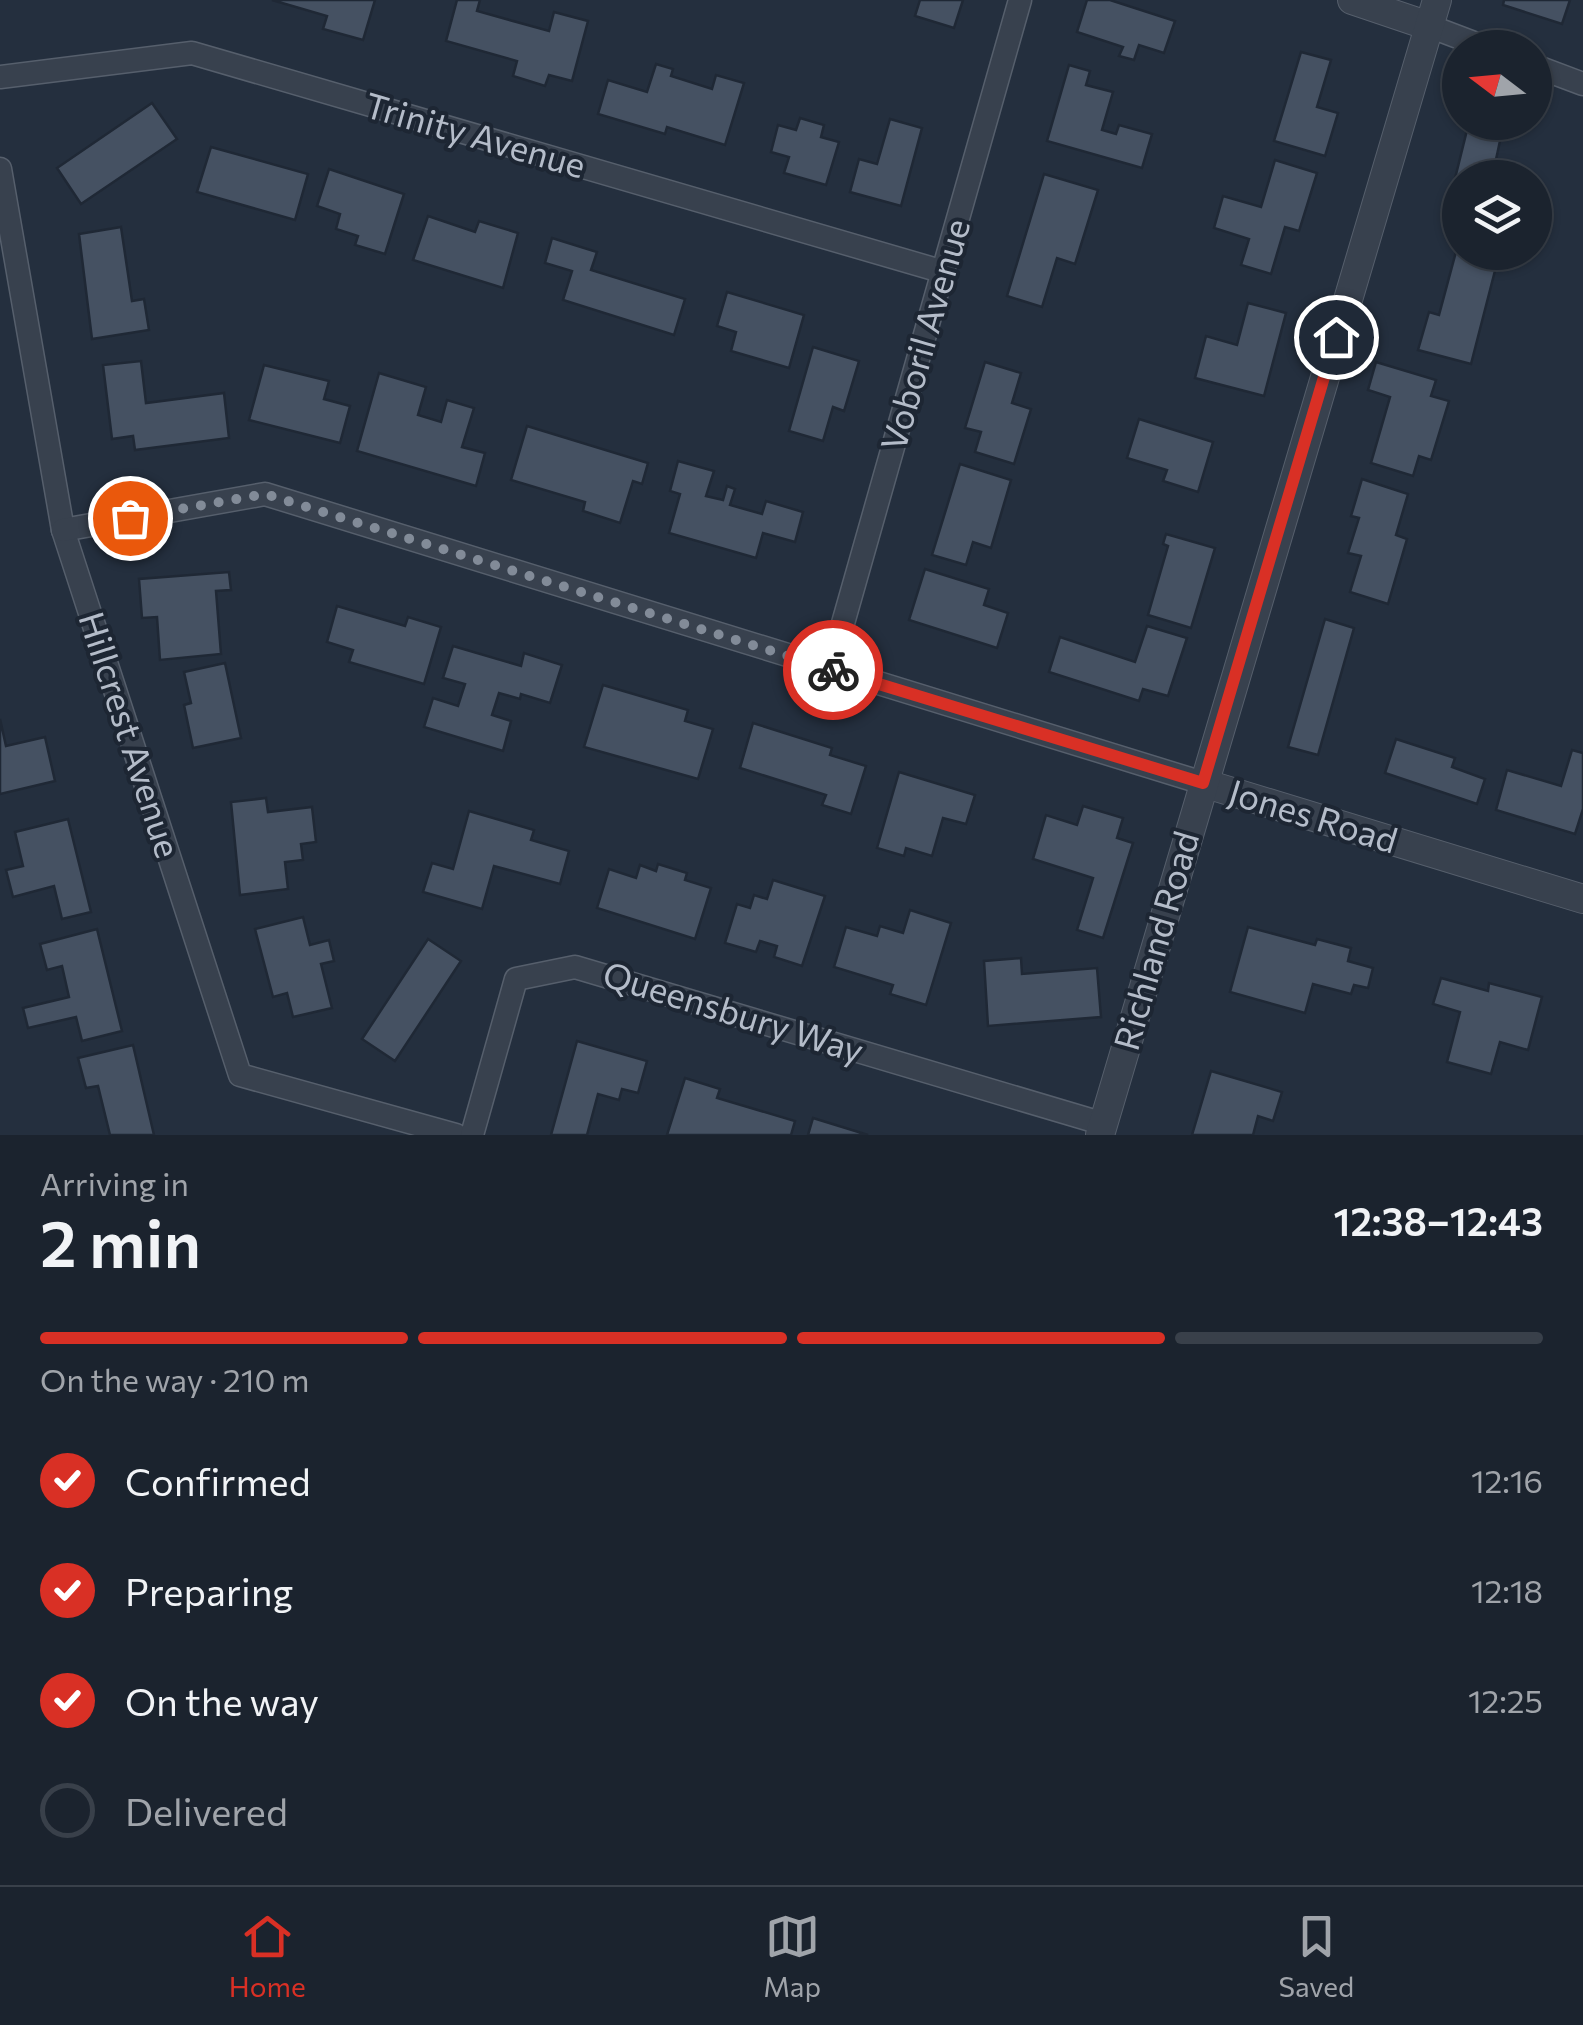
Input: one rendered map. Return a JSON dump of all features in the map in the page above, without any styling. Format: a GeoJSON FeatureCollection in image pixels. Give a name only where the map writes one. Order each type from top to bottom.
{"type":"FeatureCollection","features":[{"type":"Feature","properties":{"kind":"street","name":"Voboril Avenue"},"geometry":{"type":"LineString","coordinates":[[830,669],[1020,0]]}},
{"type":"Feature","properties":{"kind":"street"},"geometry":{"type":"LineString","coordinates":[[1352,0],[1433,13],[1459,30]]}},
{"type":"Feature","properties":{"kind":"street","name":"Richland Road"},"geometry":{"type":"LineString","coordinates":[[1102,1129],[1433,13]]}},
{"type":"Feature","properties":{"kind":"street","name":"Trinity Avenue"},"geometry":{"type":"LineString","coordinates":[[0,77],[192,53],[944,272]]}},
{"type":"Feature","properties":{"kind":"street"},"geometry":{"type":"LineString","coordinates":[[1552,72],[1583,84]]}},
{"type":"Feature","properties":{"kind":"street","name":"Hillcrest Avenue"},"geometry":{"type":"LineString","coordinates":[[0,169],[62,530],[240,1075],[456,1135]]}},
{"type":"Feature","properties":{"kind":"street","name":"Jones Road"},"geometry":{"type":"LineString","coordinates":[[62,530],[265,494],[1583,900]]}},
{"type":"Feature","properties":{"kind":"street","name":"Queensbury Way"},"geometry":{"type":"LineString","coordinates":[[472,1135],[516,979],[575,967],[1102,1129]]}},
{"type":"Feature","properties":{"kind":"building"},"geometry":{"type":"Polygon","coordinates":[[[272,0],[375,0],[363,40],[323,29],[327,16],[272,0]]]}},
{"type":"Feature","properties":{"kind":"building"},"geometry":{"type":"Polygon","coordinates":[[[457,0],[480,0],[477,11],[549,31],[554,12],[588,21],[572,81],[549,75],[545,86],[513,76],[517,61],[446,41],[457,0]]]}},
{"type":"Feature","properties":{"kind":"building"},"geometry":{"type":"Polygon","coordinates":[[[920,0],[963,0],[954,28],[915,16],[920,0]]]}},
{"type":"Feature","properties":{"kind":"building"},"geometry":{"type":"Polygon","coordinates":[[[1087,0],[1110,0],[1175,21],[1164,53],[1139,45],[1134,60],[1119,56],[1123,47],[1077,32],[1087,0]]]}},
{"type":"Feature","properties":{"kind":"building"},"geometry":{"type":"Polygon","coordinates":[[[1504,0],[1570,0],[1562,24],[1503,5],[1504,0]]]}},
{"type":"Feature","properties":{"kind":"building"},"geometry":{"type":"Polygon","coordinates":[[[1301,52],[1331,60],[1317,107],[1338,113],[1325,156],[1274,141],[1301,52]]]}},
{"type":"Feature","properties":{"kind":"building"},"geometry":{"type":"Polygon","coordinates":[[[656,64],[673,69],[671,76],[712,89],[716,75],[744,83],[725,145],[667,127],[665,134],[598,114],[608,80],[647,92],[656,64]]]}},
{"type":"Feature","properties":{"kind":"building"},"geometry":{"type":"Polygon","coordinates":[[[1069,65],[1090,71],[1086,85],[1113,92],[1102,130],[1116,134],[1119,125],[1152,134],[1142,168],[1047,141],[1069,65]]]}},
{"type":"Feature","properties":{"kind":"building"},"geometry":{"type":"Polygon","coordinates":[[[152,103],[177,139],[81,204],[57,168],[152,103]]]}},
{"type":"Feature","properties":{"kind":"building"},"geometry":{"type":"Polygon","coordinates":[[[800,118],[824,125],[821,137],[839,142],[826,185],[784,173],[789,157],[771,152],[778,125],[796,130],[800,118]]]}},
{"type":"Feature","properties":{"kind":"building"},"geometry":{"type":"Polygon","coordinates":[[[890,119],[922,128],[901,206],[850,192],[859,159],[877,164],[890,119]]]}},
{"type":"Feature","properties":{"kind":"building"},"geometry":{"type":"Polygon","coordinates":[[[1465,140],[1500,140],[1496,160],[1460,160],[1465,140]]]}},
{"type":"Feature","properties":{"kind":"building"},"geometry":{"type":"Polygon","coordinates":[[[211,147],[308,174],[295,220],[197,192],[211,147]]]}},
{"type":"Feature","properties":{"kind":"building"},"geometry":{"type":"Polygon","coordinates":[[[1275,160],[1317,173],[1299,231],[1285,227],[1271,274],[1241,265],[1249,239],[1214,228],[1223,196],[1261,207],[1275,160]]]}},
{"type":"Feature","properties":{"kind":"building"},"geometry":{"type":"Polygon","coordinates":[[[329,169],[404,194],[385,254],[355,245],[358,236],[336,229],[340,214],[317,206],[329,169]]]}},
{"type":"Feature","properties":{"kind":"building"},"geometry":{"type":"Polygon","coordinates":[[[1044,174],[1098,190],[1075,264],[1057,258],[1042,307],[1007,296],[1044,174]]]}},
{"type":"Feature","properties":{"kind":"building"},"geometry":{"type":"Polygon","coordinates":[[[428,216],[475,232],[479,221],[518,233],[503,288],[413,260],[428,216]]]}},
{"type":"Feature","properties":{"kind":"building"},"geometry":{"type":"Polygon","coordinates":[[[121,227],[132,301],[144,299],[149,330],[92,339],[79,234],[121,227]]]}},
{"type":"Feature","properties":{"kind":"building"},"geometry":{"type":"Polygon","coordinates":[[[552,238],[597,252],[591,270],[685,299],[674,335],[563,300],[572,271],[545,263],[552,238]]]}},
{"type":"Feature","properties":{"kind":"building"},"geometry":{"type":"Polygon","coordinates":[[[1451,270],[1495,270],[1471,364],[1418,350],[1429,312],[1439,315],[1451,270]]]}},
{"type":"Feature","properties":{"kind":"building"},"geometry":{"type":"Polygon","coordinates":[[[727,292],[804,315],[789,368],[731,351],[736,332],[717,326],[727,292]]]}},
{"type":"Feature","properties":{"kind":"building"},"geometry":{"type":"Polygon","coordinates":[[[1248,303],[1286,313],[1264,396],[1195,378],[1206,336],[1237,345],[1248,303]]]}},
{"type":"Feature","properties":{"kind":"building"},"geometry":{"type":"Polygon","coordinates":[[[813,347],[859,361],[844,411],[833,407],[823,441],[789,431],[813,347]]]}},
{"type":"Feature","properties":{"kind":"building"},"geometry":{"type":"Polygon","coordinates":[[[141,361],[146,403],[224,393],[229,438],[135,450],[133,436],[112,439],[103,365],[141,361]]]}},
{"type":"Feature","properties":{"kind":"building"},"geometry":{"type":"Polygon","coordinates":[[[985,362],[1021,373],[1012,403],[1031,409],[1014,464],[975,452],[981,432],[965,428],[985,362]]]}},
{"type":"Feature","properties":{"kind":"building"},"geometry":{"type":"Polygon","coordinates":[[[1376,362],[1436,380],[1431,396],[1449,401],[1431,460],[1419,456],[1413,476],[1371,463],[1390,397],[1368,390],[1376,362]]]}},
{"type":"Feature","properties":{"kind":"building"},"geometry":{"type":"Polygon","coordinates":[[[264,365],[329,381],[324,399],[350,406],[340,443],[249,420],[264,365]]]}},
{"type":"Feature","properties":{"kind":"building"},"geometry":{"type":"Polygon","coordinates":[[[379,373],[426,387],[418,415],[441,422],[447,400],[474,408],[462,447],[485,453],[476,486],[357,451],[379,373]]]}},
{"type":"Feature","properties":{"kind":"building"},"geometry":{"type":"Polygon","coordinates":[[[1139,419],[1213,442],[1198,492],[1163,481],[1167,470],[1127,458],[1139,419]]]}},
{"type":"Feature","properties":{"kind":"building"},"geometry":{"type":"Polygon","coordinates":[[[527,426],[648,463],[642,484],[633,481],[620,523],[583,511],[585,502],[511,480],[527,426]]]}},
{"type":"Feature","properties":{"kind":"building"},"geometry":{"type":"Polygon","coordinates":[[[678,461],[714,471],[706,496],[723,500],[727,486],[735,489],[730,505],[762,514],[766,501],[803,512],[795,542],[763,533],[756,558],[669,533],[680,494],[670,491],[678,461]]]}},
{"type":"Feature","properties":{"kind":"building"},"geometry":{"type":"Polygon","coordinates":[[[960,464],[1011,480],[991,548],[973,542],[966,565],[932,555],[960,464]]]}},
{"type":"Feature","properties":{"kind":"building"},"geometry":{"type":"Polygon","coordinates":[[[1362,479],[1408,494],[1396,535],[1407,539],[1388,604],[1350,592],[1361,556],[1348,553],[1359,518],[1351,516],[1362,479]]]}},
{"type":"Feature","properties":{"kind":"building"},"geometry":{"type":"Polygon","coordinates":[[[1166,534],[1215,548],[1191,628],[1148,615],[1168,546],[1163,544],[1166,534]]]}},
{"type":"Feature","properties":{"kind":"building"},"geometry":{"type":"Polygon","coordinates":[[[925,569],[989,589],[984,605],[1008,613],[997,648],[909,620],[925,569]]]}},
{"type":"Feature","properties":{"kind":"building"},"geometry":{"type":"Polygon","coordinates":[[[229,572],[231,590],[216,591],[221,654],[160,660],[157,617],[142,618],[139,579],[229,572]]]}},
{"type":"Feature","properties":{"kind":"building"},"geometry":{"type":"Polygon","coordinates":[[[337,606],[405,626],[408,617],[441,627],[424,684],[349,662],[353,650],[327,642],[337,606]]]}},
{"type":"Feature","properties":{"kind":"building"},"geometry":{"type":"Polygon","coordinates":[[[1325,619],[1354,628],[1318,755],[1288,747],[1325,619]]]}},
{"type":"Feature","properties":{"kind":"building"},"geometry":{"type":"Polygon","coordinates":[[[1147,626],[1187,638],[1168,696],[1143,689],[1139,701],[1049,672],[1060,637],[1135,662],[1147,626]]]}},
{"type":"Feature","properties":{"kind":"building"},"geometry":{"type":"Polygon","coordinates":[[[453,646],[521,666],[524,653],[562,665],[550,703],[521,694],[520,699],[499,693],[492,715],[511,721],[503,751],[424,727],[433,698],[458,706],[465,684],[443,678],[453,646]]]}},
{"type":"Feature","properties":{"kind":"building"},"geometry":{"type":"Polygon","coordinates":[[[225,663],[241,738],[193,748],[184,705],[191,703],[184,672],[225,663]]]}},
{"type":"Feature","properties":{"kind":"building"},"geometry":{"type":"Polygon","coordinates":[[[603,685],[688,710],[685,721],[713,729],[698,779],[584,747],[603,685]]]}},
{"type":"Feature","properties":{"kind":"building"},"geometry":{"type":"Polygon","coordinates":[[[0,719],[6,746],[45,737],[55,781],[0,794],[0,719]]]}},
{"type":"Feature","properties":{"kind":"building"},"geometry":{"type":"Polygon","coordinates":[[[753,723],[832,748],[830,755],[866,766],[851,814],[822,805],[826,795],[740,768],[753,723]]]}},
{"type":"Feature","properties":{"kind":"building"},"geometry":{"type":"Polygon","coordinates":[[[1396,739],[1455,758],[1452,767],[1485,779],[1477,804],[1385,773],[1396,739]]]}},
{"type":"Feature","properties":{"kind":"building"},"geometry":{"type":"Polygon","coordinates":[[[1572,750],[1583,753],[1583,809],[1575,834],[1496,810],[1507,770],[1561,786],[1572,750]]]}},
{"type":"Feature","properties":{"kind":"building"},"geometry":{"type":"Polygon","coordinates":[[[899,772],[975,795],[966,824],[943,818],[932,856],[906,848],[904,856],[877,848],[899,772]]]}},
{"type":"Feature","properties":{"kind":"building"},"geometry":{"type":"Polygon","coordinates":[[[266,798],[268,812],[312,807],[316,842],[301,844],[303,860],[285,862],[288,889],[240,895],[231,802],[266,798]]]}},
{"type":"Feature","properties":{"kind":"building"},"geometry":{"type":"Polygon","coordinates":[[[1083,806],[1123,818],[1117,838],[1133,843],[1103,938],[1077,930],[1093,878],[1033,859],[1046,815],[1077,825],[1083,806]]]}},
{"type":"Feature","properties":{"kind":"building"},"geometry":{"type":"Polygon","coordinates":[[[469,811],[534,830],[531,840],[569,851],[560,884],[494,866],[482,909],[423,892],[432,863],[453,869],[469,811]]]}},
{"type":"Feature","properties":{"kind":"building"},"geometry":{"type":"Polygon","coordinates":[[[68,819],[91,912],[62,919],[54,886],[13,897],[6,870],[23,866],[15,832],[68,819]]]}},
{"type":"Feature","properties":{"kind":"building"},"geometry":{"type":"Polygon","coordinates":[[[658,864],[687,873],[685,880],[711,888],[695,939],[597,908],[609,869],[636,878],[640,865],[656,871],[658,864]]]}},
{"type":"Feature","properties":{"kind":"building"},"geometry":{"type":"Polygon","coordinates":[[[773,880],[825,896],[802,966],[774,957],[777,946],[760,941],[756,952],[725,943],[737,904],[750,908],[754,895],[767,899],[773,880]]]}},
{"type":"Feature","properties":{"kind":"building"},"geometry":{"type":"Polygon","coordinates":[[[910,910],[951,923],[926,1005],[890,994],[893,985],[834,967],[846,927],[877,936],[880,926],[903,933],[910,910]]]}},
{"type":"Feature","properties":{"kind":"building"},"geometry":{"type":"Polygon","coordinates":[[[303,917],[310,945],[329,940],[334,961],[321,964],[332,1008],[293,1017],[287,993],[273,997],[255,929],[303,917]]]}},
{"type":"Feature","properties":{"kind":"building"},"geometry":{"type":"Polygon","coordinates":[[[1248,927],[1315,945],[1317,939],[1351,948],[1348,961],[1373,968],[1368,988],[1354,985],[1351,994],[1313,984],[1305,1013],[1230,992],[1248,927]]]}},
{"type":"Feature","properties":{"kind":"building"},"geometry":{"type":"Polygon","coordinates":[[[97,929],[122,1031],[82,1041],[76,1017],[28,1028],[23,1008],[69,997],[62,966],[47,970],[40,944],[97,929]]]}},
{"type":"Feature","properties":{"kind":"building"},"geometry":{"type":"Polygon","coordinates":[[[428,939],[461,961],[395,1061],[362,1039],[428,939]]]}},
{"type":"Feature","properties":{"kind":"building"},"geometry":{"type":"Polygon","coordinates":[[[1021,958],[1022,974],[1097,968],[1101,1017],[988,1026],[984,961],[1021,958]]]}},
{"type":"Feature","properties":{"kind":"building"},"geometry":{"type":"Polygon","coordinates":[[[1441,978],[1488,991],[1489,983],[1542,997],[1528,1050],[1500,1042],[1491,1074],[1447,1062],[1460,1012],[1433,1004],[1441,978]]]}},
{"type":"Feature","properties":{"kind":"building"},"geometry":{"type":"Polygon","coordinates":[[[577,1041],[647,1061],[638,1093],[622,1089],[619,1100],[598,1094],[587,1135],[551,1135],[577,1041]]]}},
{"type":"Feature","properties":{"kind":"building"},"geometry":{"type":"Polygon","coordinates":[[[133,1045],[154,1135],[110,1135],[98,1086],[86,1088],[78,1058],[133,1045]]]}},
{"type":"Feature","properties":{"kind":"building"},"geometry":{"type":"Polygon","coordinates":[[[1211,1071],[1282,1092],[1273,1121],[1258,1116],[1253,1135],[1192,1135],[1211,1071]]]}},
{"type":"Feature","properties":{"kind":"building"},"geometry":{"type":"Polygon","coordinates":[[[685,1078],[720,1089],[717,1098],[795,1121],[791,1135],[667,1135],[685,1078]]]}},
{"type":"Feature","properties":{"kind":"building"},"geometry":{"type":"Polygon","coordinates":[[[813,1118],[868,1135],[808,1135],[813,1118]]]}},
{"type":"Feature","properties":{"kind":"way so far"},"geometry":{"type":"LineString","coordinates":[[130,518],[265,494],[833,670]]}},
{"type":"Feature","properties":{"kind":"route"},"geometry":{"type":"LineString","coordinates":[[833,670],[1203,783],[1336,337]]}}]}
